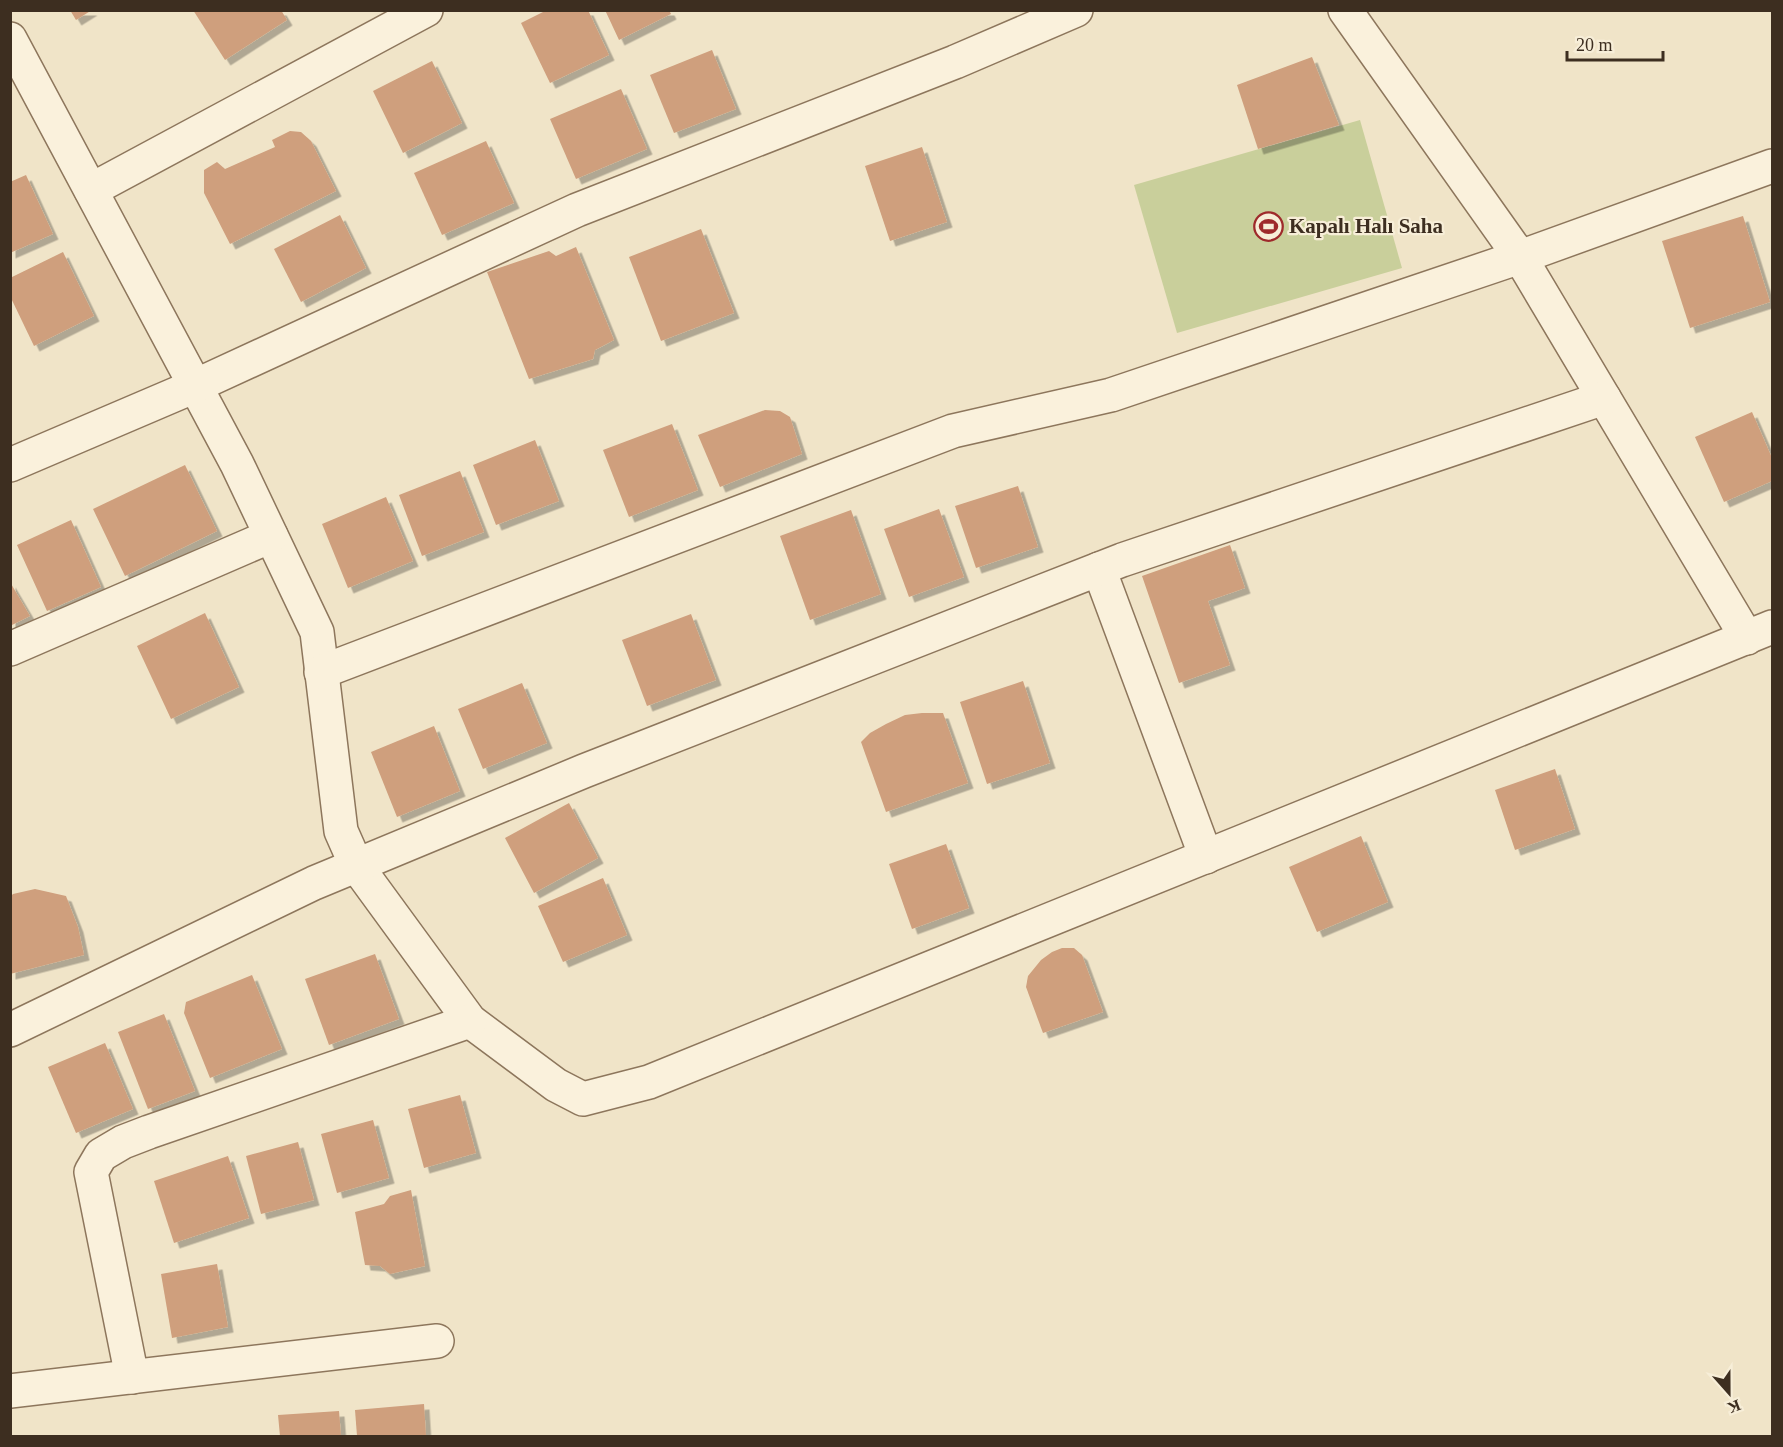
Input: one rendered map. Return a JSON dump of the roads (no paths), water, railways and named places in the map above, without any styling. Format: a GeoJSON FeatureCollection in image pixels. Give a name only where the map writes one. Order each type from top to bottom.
{"type":"FeatureCollection","features":[{"type":"Feature","properties":{"kind":"street"},"geometry":{"type":"LineString","coordinates":[[91,190],[426,10]]}},
{"type":"Feature","properties":{"kind":"street"},"geometry":{"type":"LineString","coordinates":[[10,465],[195,386],[577,210],[955,62],[1076,10]]}},
{"type":"Feature","properties":{"kind":"street"},"geometry":{"type":"LineString","coordinates":[[10,39],[237,465],[317,632],[341,831],[356,865],[470,1021],[556,1085],[584,1100],[649,1082],[1760,632],[1604,398],[1520,257],[1345,10]]}},
{"type":"Feature","properties":{"kind":"street"},"geometry":{"type":"LineString","coordinates":[[321,672],[953,431],[1111,395],[1520,257],[1773,166]]}},
{"type":"Feature","properties":{"kind":"street"},"geometry":{"type":"LineString","coordinates":[[10,1030],[314,883],[584,771],[1099,569],[1604,398]]}},
{"type":"Feature","properties":{"kind":"street"},"geometry":{"type":"LineString","coordinates":[[10,650],[271,536]]}},
{"type":"Feature","properties":{"kind":"street"},"geometry":{"type":"LineString","coordinates":[[1099,569],[1206,857]]}},
{"type":"Feature","properties":{"kind":"street"},"geometry":{"type":"LineString","coordinates":[[132,1377],[91,1172],[101,1155],[123,1142],[149,1132],[470,1021]]}},
{"type":"Feature","properties":{"kind":"street"},"geometry":{"type":"LineString","coordinates":[[10,1391],[437,1341]]}},
{"type":"Feature","properties":{"kind":"place","name":"Kapalı Halı Saha"},"geometry":{"type":"Point","coordinates":[1268,226]}}]}
